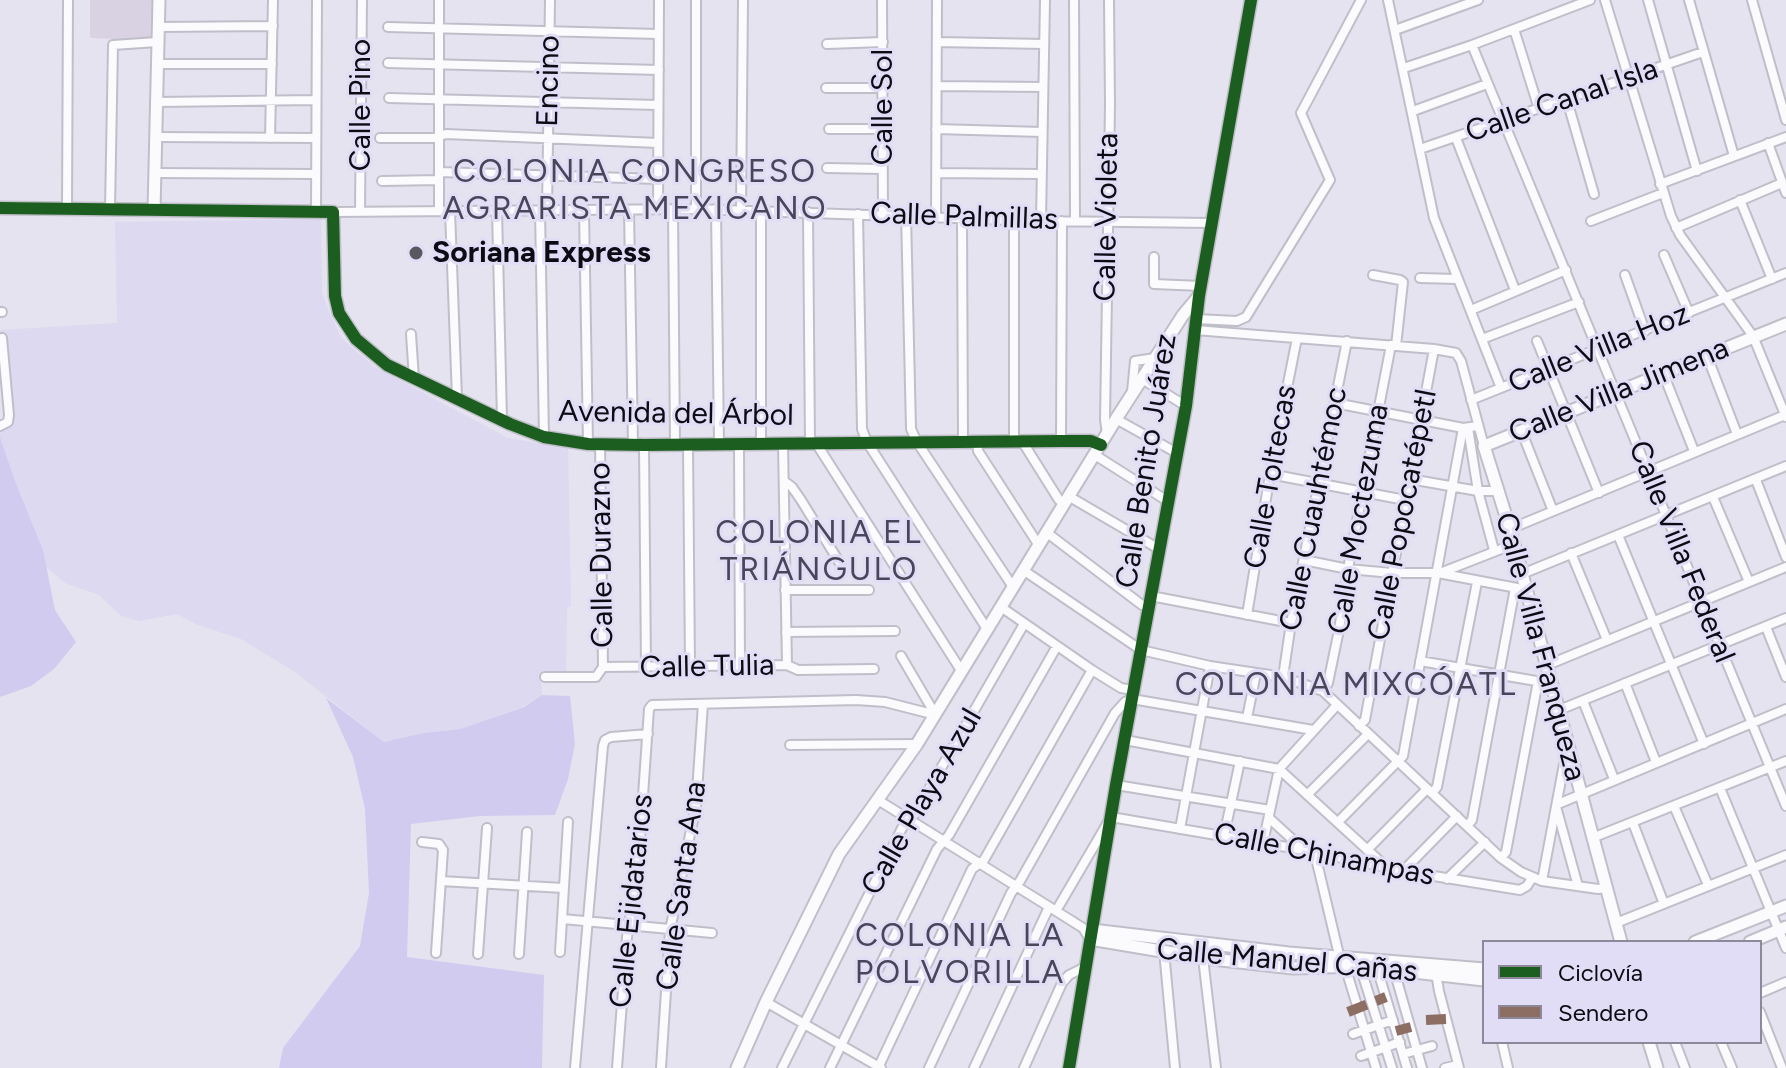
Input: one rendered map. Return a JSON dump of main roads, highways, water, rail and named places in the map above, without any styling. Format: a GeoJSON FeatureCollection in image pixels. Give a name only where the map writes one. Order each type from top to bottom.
{"type":"FeatureCollection","features":[{"type":"Feature","properties":{"kind":"place","name":"Soriana Express"},"geometry":{"type":"Point","coordinates":[416,253]}},
{"type":"Feature","properties":{"kind":"district","name":"COLONIA CONGRESO AGRARISTA MEXICANO"},"geometry":{"type":"Point","coordinates":[635,192]}},
{"type":"Feature","properties":{"kind":"district","name":"COLONIA EL TRIÁNGULO"},"geometry":{"type":"Point","coordinates":[819,552]}},
{"type":"Feature","properties":{"kind":"district","name":"COLONIA MIXCÓATL"},"geometry":{"type":"Point","coordinates":[1346,686]}},
{"type":"Feature","properties":{"kind":"district","name":"COLONIA LA POLVORILLA"},"geometry":{"type":"Point","coordinates":[960,956]}}]}
